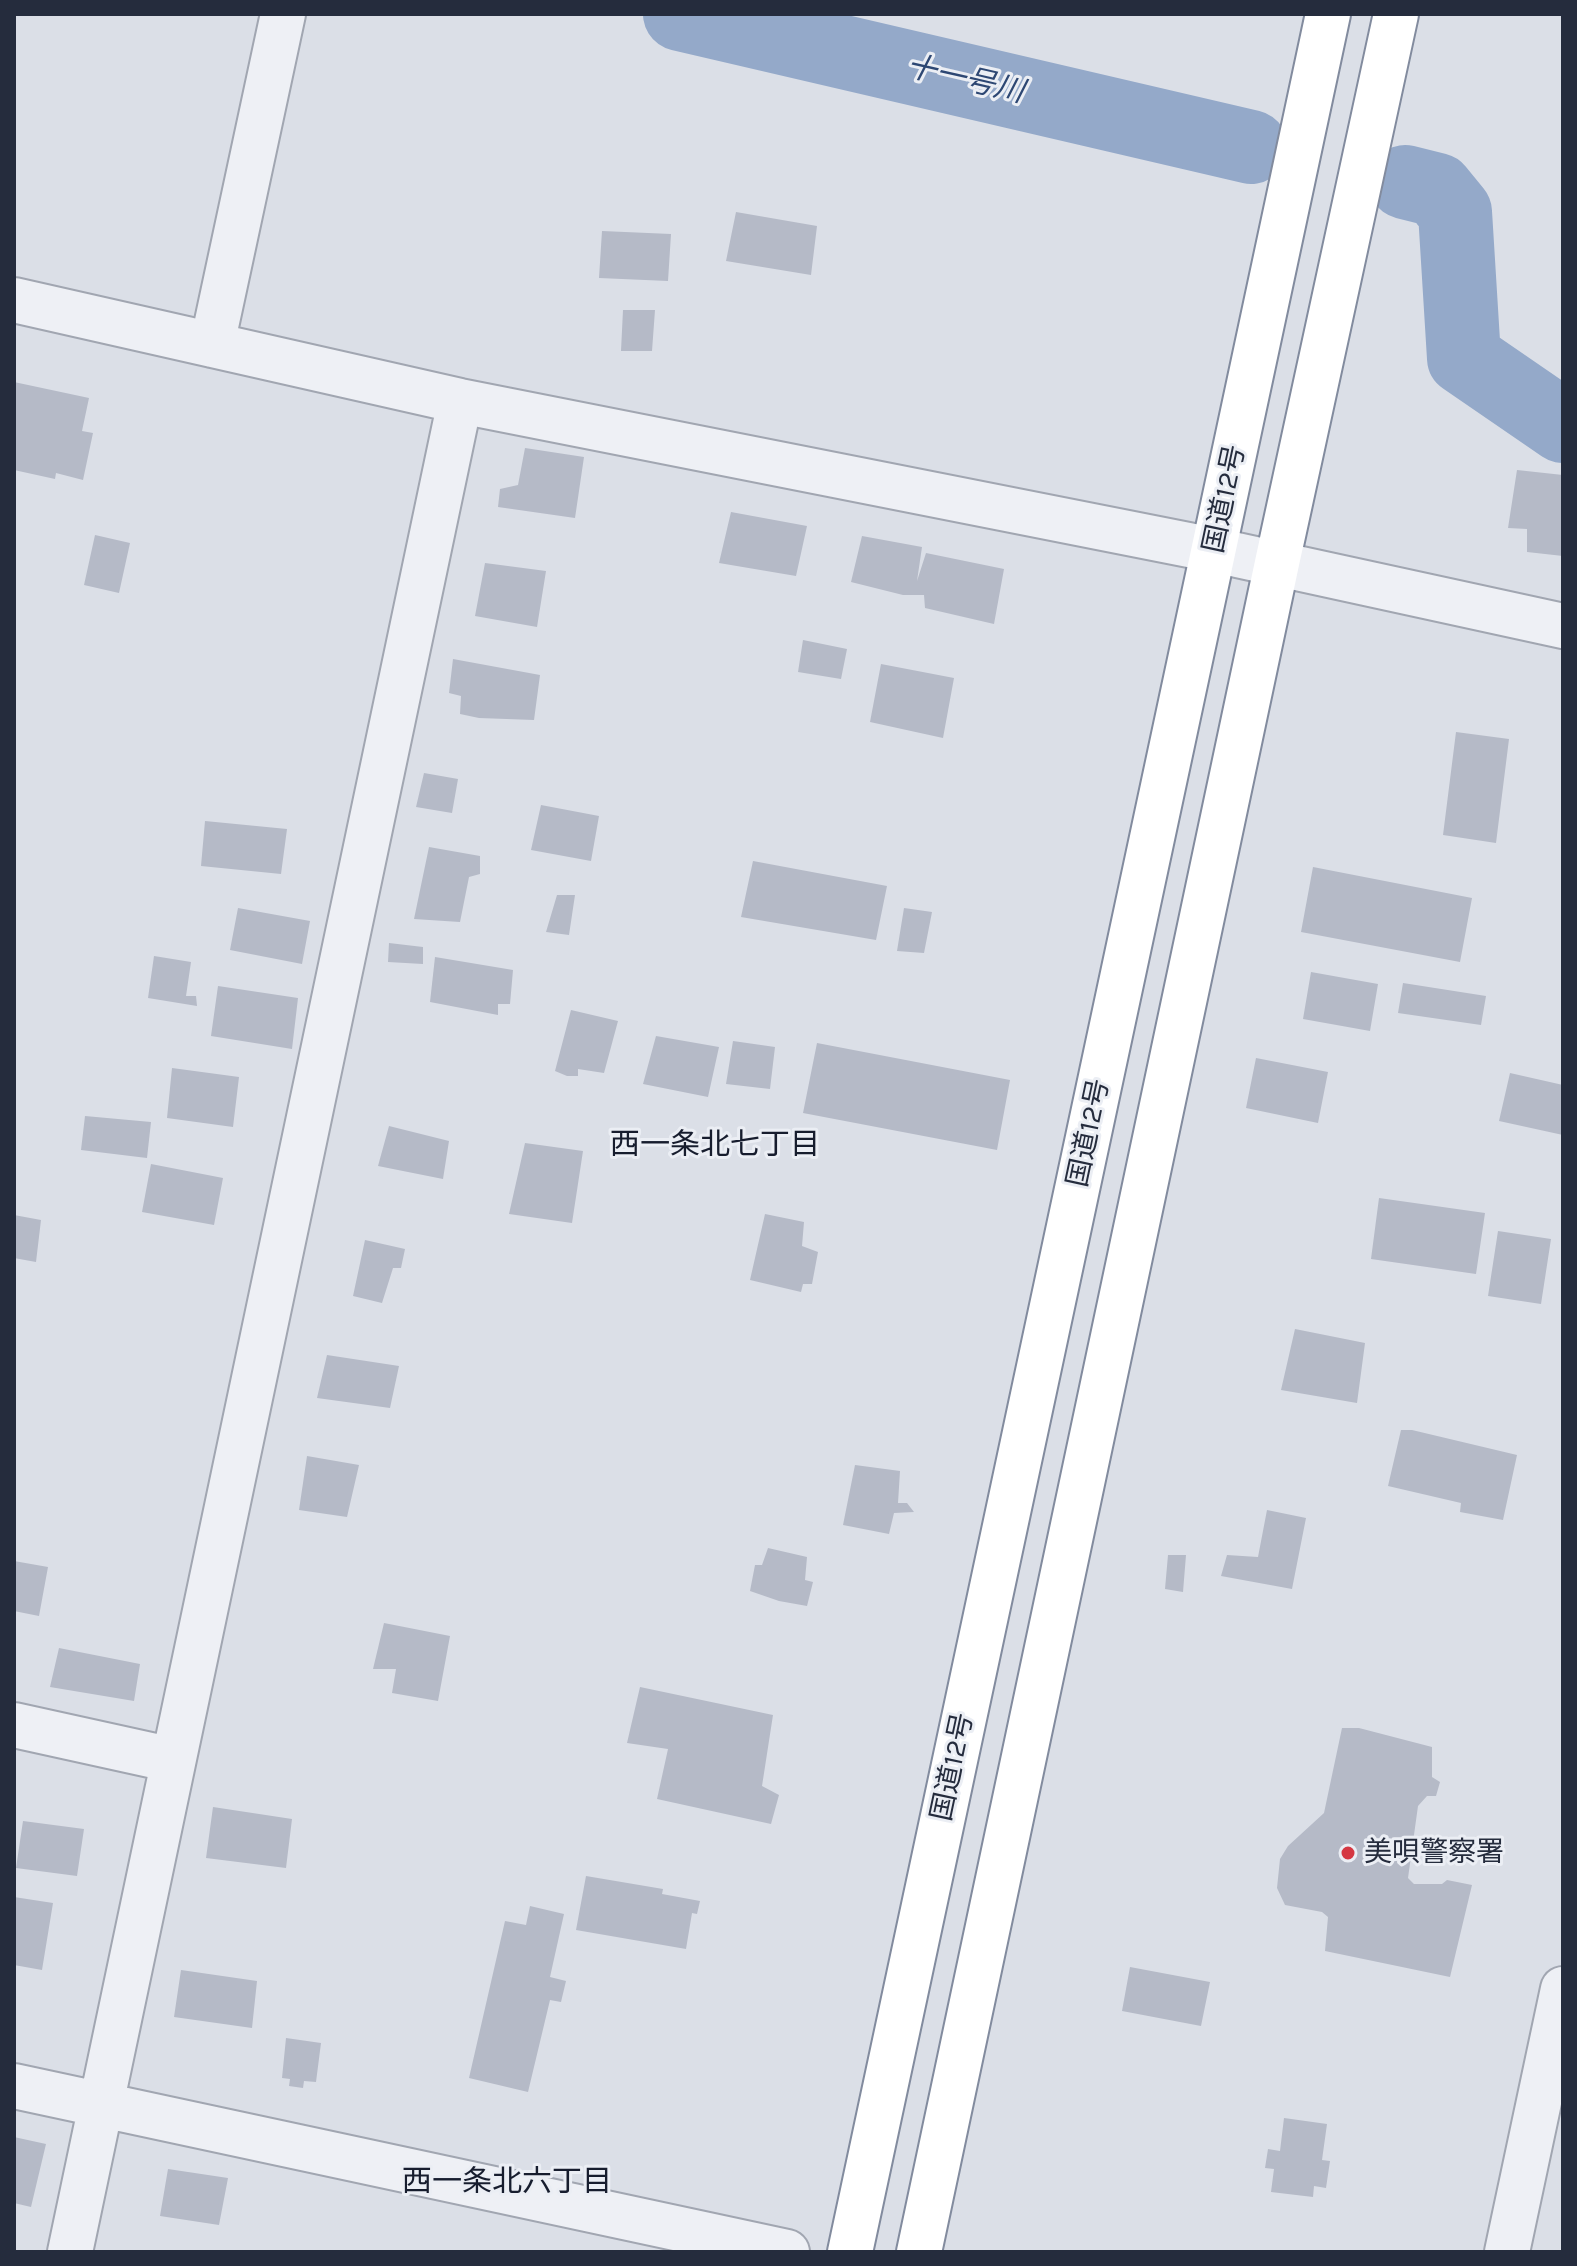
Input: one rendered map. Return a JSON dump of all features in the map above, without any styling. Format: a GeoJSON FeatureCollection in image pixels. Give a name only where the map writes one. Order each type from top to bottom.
{"type":"FeatureCollection","features":[{"type":"Feature","properties":{"kind":"highway","name":"国道12号"},"geometry":{"type":"LineString","coordinates":[[850,2252],[1328,14]]}},
{"type":"Feature","properties":{"kind":"highway"},"geometry":{"type":"LineString","coordinates":[[919,2252],[1396,14]]}},
{"type":"Feature","properties":{"kind":"street"},"geometry":{"type":"LineString","coordinates":[[212,345],[283,14]]}},
{"type":"Feature","properties":{"kind":"street"},"geometry":{"type":"LineString","coordinates":[[14,300],[460,401],[1214,550],[1563,626]]}},
{"type":"Feature","properties":{"kind":"street"},"geometry":{"type":"LineString","coordinates":[[70,2252],[460,401]]}},
{"type":"Feature","properties":{"kind":"street"},"geometry":{"type":"LineString","coordinates":[[14,1725],[173,1760]]}},
{"type":"Feature","properties":{"kind":"street"},"geometry":{"type":"LineString","coordinates":[[1507,2252],[1563,1989]]}},
{"type":"Feature","properties":{"kind":"street"},"geometry":{"type":"LineString","coordinates":[[14,2086],[787,2252]]}},
{"type":"Feature","properties":{"kind":"building"},"geometry":{"type":"Polygon","coordinates":[[[736,212],[817,226],[811,275],[726,261],[736,212]]]}},
{"type":"Feature","properties":{"kind":"building"},"geometry":{"type":"Polygon","coordinates":[[[602,231],[671,234],[668,281],[599,278],[602,231]]]}},
{"type":"Feature","properties":{"kind":"building"},"geometry":{"type":"Polygon","coordinates":[[[623,310],[655,310],[652,351],[621,351],[623,310]]]}},
{"type":"Feature","properties":{"kind":"building"},"geometry":{"type":"Polygon","coordinates":[[[14,382],[89,398],[82,431],[93,433],[83,480],[56,473],[55,479],[14,470],[14,382]]]}},
{"type":"Feature","properties":{"kind":"building"},"geometry":{"type":"Polygon","coordinates":[[[525,448],[584,457],[575,518],[498,507],[500,489],[518,485],[525,448]]]}},
{"type":"Feature","properties":{"kind":"building"},"geometry":{"type":"Polygon","coordinates":[[[1517,470],[1563,475],[1563,556],[1527,552],[1527,529],[1508,528],[1517,470]]]}},
{"type":"Feature","properties":{"kind":"building"},"geometry":{"type":"Polygon","coordinates":[[[731,512],[807,526],[796,576],[719,563],[731,512]]]}},
{"type":"Feature","properties":{"kind":"building"},"geometry":{"type":"Polygon","coordinates":[[[95,535],[130,543],[119,593],[84,585],[95,535]]]}},
{"type":"Feature","properties":{"kind":"building"},"geometry":{"type":"Polygon","coordinates":[[[862,536],[922,547],[917,581],[926,553],[1004,569],[994,624],[925,608],[924,595],[903,595],[851,582],[862,536]]]}},
{"type":"Feature","properties":{"kind":"building"},"geometry":{"type":"Polygon","coordinates":[[[485,563],[546,571],[537,627],[475,616],[485,563]]]}},
{"type":"Feature","properties":{"kind":"building"},"geometry":{"type":"Polygon","coordinates":[[[803,640],[847,649],[841,679],[798,672],[803,640]]]}},
{"type":"Feature","properties":{"kind":"building"},"geometry":{"type":"Polygon","coordinates":[[[453,659],[540,675],[534,720],[479,718],[460,714],[461,696],[449,693],[453,659]]]}},
{"type":"Feature","properties":{"kind":"building"},"geometry":{"type":"Polygon","coordinates":[[[881,664],[954,678],[943,738],[870,722],[881,664]]]}},
{"type":"Feature","properties":{"kind":"building"},"geometry":{"type":"Polygon","coordinates":[[[1456,732],[1509,739],[1496,843],[1443,835],[1456,732]]]}},
{"type":"Feature","properties":{"kind":"building"},"geometry":{"type":"Polygon","coordinates":[[[424,773],[458,779],[452,813],[416,807],[424,773]]]}},
{"type":"Feature","properties":{"kind":"building"},"geometry":{"type":"Polygon","coordinates":[[[541,805],[599,816],[591,861],[531,850],[541,805]]]}},
{"type":"Feature","properties":{"kind":"building"},"geometry":{"type":"Polygon","coordinates":[[[205,821],[287,829],[281,874],[201,866],[205,821]]]}},
{"type":"Feature","properties":{"kind":"building"},"geometry":{"type":"Polygon","coordinates":[[[429,847],[480,856],[480,874],[469,877],[460,922],[414,919],[429,847]]]}},
{"type":"Feature","properties":{"kind":"building"},"geometry":{"type":"Polygon","coordinates":[[[753,861],[887,886],[876,940],[741,917],[753,861]]]}},
{"type":"Feature","properties":{"kind":"building"},"geometry":{"type":"Polygon","coordinates":[[[1313,867],[1472,898],[1460,962],[1301,932],[1313,867]]]}},
{"type":"Feature","properties":{"kind":"building"},"geometry":{"type":"Polygon","coordinates":[[[557,895],[575,895],[569,935],[546,932],[557,895]]]}},
{"type":"Feature","properties":{"kind":"building"},"geometry":{"type":"Polygon","coordinates":[[[238,908],[310,921],[302,964],[230,950],[238,908]]]}},
{"type":"Feature","properties":{"kind":"building"},"geometry":{"type":"Polygon","coordinates":[[[904,908],[932,912],[924,953],[897,951],[904,908]]]}},
{"type":"Feature","properties":{"kind":"building"},"geometry":{"type":"Polygon","coordinates":[[[389,943],[423,947],[423,964],[388,962],[389,943]]]}},
{"type":"Feature","properties":{"kind":"building"},"geometry":{"type":"Polygon","coordinates":[[[154,956],[191,962],[186,996],[196,996],[197,1006],[148,998],[154,956]]]}},
{"type":"Feature","properties":{"kind":"building"},"geometry":{"type":"Polygon","coordinates":[[[435,957],[513,970],[510,1004],[498,1004],[498,1015],[430,1002],[435,957]]]}},
{"type":"Feature","properties":{"kind":"building"},"geometry":{"type":"Polygon","coordinates":[[[1311,972],[1378,984],[1370,1031],[1303,1019],[1311,972]]]}},
{"type":"Feature","properties":{"kind":"building"},"geometry":{"type":"Polygon","coordinates":[[[1403,983],[1486,996],[1481,1025],[1398,1013],[1403,983]]]}},
{"type":"Feature","properties":{"kind":"building"},"geometry":{"type":"Polygon","coordinates":[[[218,986],[298,998],[292,1049],[211,1036],[218,986]]]}},
{"type":"Feature","properties":{"kind":"building"},"geometry":{"type":"Polygon","coordinates":[[[571,1010],[618,1021],[604,1073],[578,1069],[578,1076],[567,1076],[555,1071],[571,1010]]]}},
{"type":"Feature","properties":{"kind":"building"},"geometry":{"type":"Polygon","coordinates":[[[656,1036],[719,1047],[708,1097],[643,1084],[656,1036]]]}},
{"type":"Feature","properties":{"kind":"building"},"geometry":{"type":"Polygon","coordinates":[[[733,1041],[775,1047],[770,1089],[726,1084],[733,1041]]]}},
{"type":"Feature","properties":{"kind":"building"},"geometry":{"type":"Polygon","coordinates":[[[817,1043],[1010,1080],[997,1150],[803,1113],[817,1043]]]}},
{"type":"Feature","properties":{"kind":"building"},"geometry":{"type":"Polygon","coordinates":[[[1256,1058],[1328,1072],[1318,1123],[1246,1108],[1256,1058]]]}},
{"type":"Feature","properties":{"kind":"building"},"geometry":{"type":"Polygon","coordinates":[[[172,1068],[239,1077],[233,1127],[167,1118],[172,1068]]]}},
{"type":"Feature","properties":{"kind":"building"},"geometry":{"type":"Polygon","coordinates":[[[1510,1073],[1563,1085],[1563,1135],[1499,1121],[1510,1073]]]}},
{"type":"Feature","properties":{"kind":"building"},"geometry":{"type":"Polygon","coordinates":[[[85,1116],[151,1122],[147,1158],[81,1150],[85,1116]]]}},
{"type":"Feature","properties":{"kind":"building"},"geometry":{"type":"Polygon","coordinates":[[[389,1126],[449,1141],[443,1179],[378,1166],[389,1126]]]}},
{"type":"Feature","properties":{"kind":"building"},"geometry":{"type":"Polygon","coordinates":[[[525,1143],[583,1151],[572,1223],[509,1214],[525,1143]]]}},
{"type":"Feature","properties":{"kind":"building"},"geometry":{"type":"Polygon","coordinates":[[[151,1164],[223,1178],[214,1225],[142,1212],[151,1164]]]}},
{"type":"Feature","properties":{"kind":"building"},"geometry":{"type":"Polygon","coordinates":[[[1379,1198],[1485,1213],[1476,1274],[1371,1259],[1379,1198]]]}},
{"type":"Feature","properties":{"kind":"building"},"geometry":{"type":"Polygon","coordinates":[[[765,1214],[804,1222],[802,1246],[818,1252],[812,1284],[803,1284],[801,1292],[750,1280],[765,1214]]]}},
{"type":"Feature","properties":{"kind":"building"},"geometry":{"type":"Polygon","coordinates":[[[14,1215],[41,1220],[36,1262],[14,1258],[14,1215]]]}},
{"type":"Feature","properties":{"kind":"building"},"geometry":{"type":"Polygon","coordinates":[[[1498,1231],[1551,1239],[1541,1304],[1488,1296],[1498,1231]]]}},
{"type":"Feature","properties":{"kind":"building"},"geometry":{"type":"Polygon","coordinates":[[[365,1240],[405,1249],[401,1268],[393,1268],[382,1303],[353,1296],[365,1240]]]}},
{"type":"Feature","properties":{"kind":"building"},"geometry":{"type":"Polygon","coordinates":[[[1295,1329],[1365,1343],[1357,1403],[1281,1390],[1295,1329]]]}},
{"type":"Feature","properties":{"kind":"building"},"geometry":{"type":"Polygon","coordinates":[[[327,1355],[399,1366],[390,1408],[317,1398],[327,1355]]]}},
{"type":"Feature","properties":{"kind":"building"},"geometry":{"type":"Polygon","coordinates":[[[1401,1430],[1517,1455],[1503,1520],[1460,1512],[1461,1503],[1388,1486],[1401,1430]]]}},
{"type":"Feature","properties":{"kind":"building"},"geometry":{"type":"Polygon","coordinates":[[[307,1456],[359,1465],[347,1517],[299,1510],[307,1456]]]}},
{"type":"Feature","properties":{"kind":"building"},"geometry":{"type":"Polygon","coordinates":[[[855,1465],[900,1471],[898,1503],[907,1503],[914,1512],[894,1513],[889,1534],[843,1525],[855,1465]]]}},
{"type":"Feature","properties":{"kind":"building"},"geometry":{"type":"Polygon","coordinates":[[[1267,1510],[1306,1518],[1292,1589],[1221,1576],[1227,1555],[1258,1557],[1267,1510]]]}},
{"type":"Feature","properties":{"kind":"building"},"geometry":{"type":"Polygon","coordinates":[[[768,1548],[807,1557],[805,1580],[813,1582],[807,1606],[750,1591],[755,1565],[762,1565],[768,1548]]]}},
{"type":"Feature","properties":{"kind":"building"},"geometry":{"type":"Polygon","coordinates":[[[1168,1555],[1186,1555],[1183,1592],[1165,1589],[1168,1555]]]}},
{"type":"Feature","properties":{"kind":"building"},"geometry":{"type":"Polygon","coordinates":[[[14,1561],[48,1567],[39,1616],[14,1611],[14,1561]]]}},
{"type":"Feature","properties":{"kind":"building"},"geometry":{"type":"Polygon","coordinates":[[[384,1623],[450,1636],[438,1701],[392,1693],[396,1669],[373,1669],[384,1623]]]}},
{"type":"Feature","properties":{"kind":"building"},"geometry":{"type":"Polygon","coordinates":[[[59,1648],[140,1664],[134,1701],[50,1687],[59,1648]]]}},
{"type":"Feature","properties":{"kind":"building"},"geometry":{"type":"Polygon","coordinates":[[[640,1687],[773,1715],[762,1786],[779,1795],[771,1824],[657,1799],[668,1749],[627,1743],[640,1687]]]}},
{"type":"Feature","properties":{"kind":"building","name":"美唄警察署"},"geometry":{"type":"Polygon","coordinates":[[[1342,1728],[1359,1728],[1432,1747],[1432,1777],[1440,1782],[1436,1796],[1427,1796],[1418,1806],[1408,1878],[1414,1884],[1442,1884],[1447,1880],[1472,1885],[1450,1977],[1325,1951],[1328,1917],[1322,1912],[1285,1905],[1277,1888],[1280,1859],[1288,1846],[1324,1813],[1342,1728]]]}},
{"type":"Feature","properties":{"kind":"building"},"geometry":{"type":"Polygon","coordinates":[[[213,1807],[292,1819],[286,1868],[206,1858],[213,1807]]]}},
{"type":"Feature","properties":{"kind":"building"},"geometry":{"type":"Polygon","coordinates":[[[23,1821],[84,1829],[77,1876],[16,1868],[23,1821]]]}},
{"type":"Feature","properties":{"kind":"building"},"geometry":{"type":"Polygon","coordinates":[[[586,1876],[663,1889],[662,1894],[700,1901],[697,1914],[692,1913],[686,1949],[576,1930],[586,1876]]]}},
{"type":"Feature","properties":{"kind":"building"},"geometry":{"type":"Polygon","coordinates":[[[14,1897],[53,1903],[42,1970],[14,1965],[14,1897]]]}},
{"type":"Feature","properties":{"kind":"building"},"geometry":{"type":"Polygon","coordinates":[[[530,1906],[564,1914],[550,1977],[566,1981],[561,2002],[550,2000],[528,2092],[469,2078],[505,1921],[526,1925],[530,1906]]]}},
{"type":"Feature","properties":{"kind":"building"},"geometry":{"type":"Polygon","coordinates":[[[1130,1967],[1210,1982],[1201,2026],[1122,2011],[1130,1967]]]}},
{"type":"Feature","properties":{"kind":"building"},"geometry":{"type":"Polygon","coordinates":[[[181,1970],[257,1981],[252,2028],[174,2017],[181,1970]]]}},
{"type":"Feature","properties":{"kind":"building"},"geometry":{"type":"Polygon","coordinates":[[[286,2038],[321,2043],[316,2082],[304,2081],[303,2088],[289,2086],[290,2079],[282,2078],[286,2038]]]}},
{"type":"Feature","properties":{"kind":"building"},"geometry":{"type":"Polygon","coordinates":[[[1284,2118],[1327,2124],[1322,2160],[1330,2161],[1326,2188],[1314,2186],[1313,2197],[1271,2192],[1274,2169],[1265,2168],[1268,2149],[1280,2151],[1284,2118]]]}},
{"type":"Feature","properties":{"kind":"building"},"geometry":{"type":"Polygon","coordinates":[[[14,2137],[46,2144],[31,2207],[14,2203],[14,2137]]]}},
{"type":"Feature","properties":{"kind":"building"},"geometry":{"type":"Polygon","coordinates":[[[168,2169],[228,2178],[219,2225],[160,2216],[168,2169]]]}},
{"type":"Feature","properties":{"kind":"waterway","name":"十一号川"},"geometry":{"type":"LineString","coordinates":[[680,14],[1251,147]]}},
{"type":"Feature","properties":{"kind":"waterway","name":"十一号川"},"geometry":{"type":"LineString","coordinates":[[1405,182],[1437,190],[1455,212],[1464,358],[1563,426]]}},
{"type":"Feature","properties":{"kind":"place","name":"美唄警察署"},"geometry":{"type":"Point","coordinates":[1348,1853]}},
{"type":"Feature","properties":{"kind":"district","name":"西一条北七丁目"},"geometry":{"type":"Point","coordinates":[715,1145]}},
{"type":"Feature","properties":{"kind":"district","name":"西一条北六丁目"},"geometry":{"type":"Point","coordinates":[507,2182]}}]}
